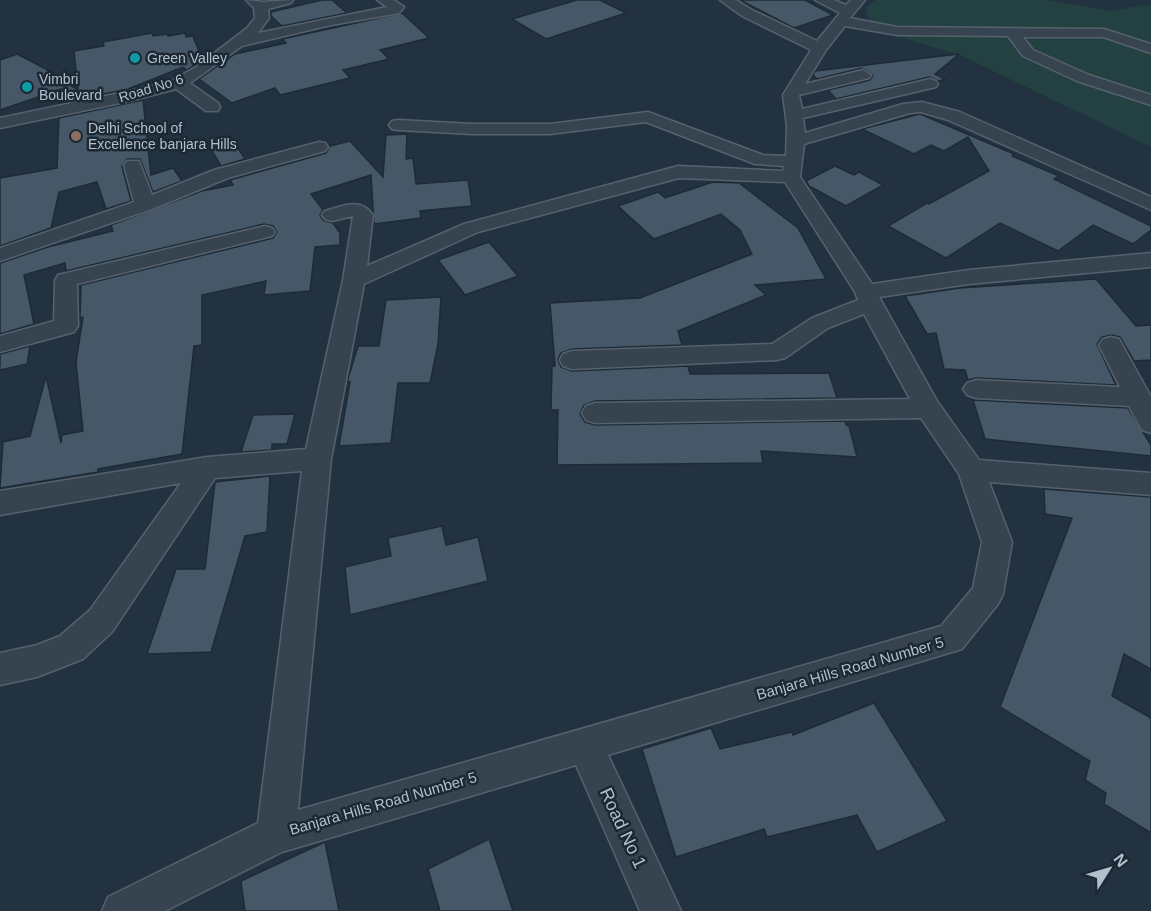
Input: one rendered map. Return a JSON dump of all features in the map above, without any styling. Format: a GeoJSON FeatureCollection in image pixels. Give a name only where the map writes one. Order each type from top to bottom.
{"type":"FeatureCollection","features":[{"type":"Feature","properties":{"kind":"street"},"geometry":{"type":"LineString","coordinates":[[257,3],[286,0]]}},
{"type":"Feature","properties":{"kind":"street"},"geometry":{"type":"LineString","coordinates":[[238,42],[331,21],[394,10],[397,6],[384,0]]}},
{"type":"Feature","properties":{"kind":"street"},"geometry":{"type":"LineString","coordinates":[[727,0],[747,13],[819,48]]}},
{"type":"Feature","properties":{"kind":"street"},"geometry":{"type":"LineString","coordinates":[[822,0],[900,45]]}},
{"type":"Feature","properties":{"kind":"street","name":"Road No 6"},"geometry":{"type":"LineString","coordinates":[[0,123],[130,96],[179,83],[201,70],[252,32],[262,18],[257,3]]}},
{"type":"Feature","properties":{"kind":"street"},"geometry":{"type":"LineString","coordinates":[[794,156],[796,115],[791,95],[819,48],[847,14]]}},
{"type":"Feature","properties":{"kind":"street"},"geometry":{"type":"LineString","coordinates":[[847,14],[897,31],[1104,33],[1151,49]]}},
{"type":"Feature","properties":{"kind":"street"},"geometry":{"type":"LineString","coordinates":[[1011,31],[1028,53],[1083,78],[1151,100]]}},
{"type":"Feature","properties":{"kind":"street"},"geometry":{"type":"LineString","coordinates":[[793,92],[863,75]]}},
{"type":"Feature","properties":{"kind":"street"},"geometry":{"type":"LineString","coordinates":[[179,83],[212,107]]}},
{"type":"Feature","properties":{"kind":"street"},"geometry":{"type":"LineString","coordinates":[[796,115],[930,84]]}},
{"type":"Feature","properties":{"kind":"street"},"geometry":{"type":"LineString","coordinates":[[354,280],[471,228],[678,172],[794,156],[909,108],[930,109],[954,116],[1151,204]]}},
{"type":"Feature","properties":{"kind":"street"},"geometry":{"type":"LineString","coordinates":[[398,125],[472,129],[550,129],[648,117],[761,160],[794,156]]}},
{"type":"Feature","properties":{"kind":"street"},"geometry":{"type":"LineString","coordinates":[[0,255],[145,205],[220,174],[319,147]]}},
{"type":"Feature","properties":{"kind":"street","name":"Banjara Hills Road Number 5"},"geometry":{"type":"LineString","coordinates":[[122,911],[276,835],[951,638],[987,594],[997,542],[971,470],[928,408],[794,156]]}},
{"type":"Feature","properties":{"kind":"street"},"geometry":{"type":"LineString","coordinates":[[133,165],[145,205]]}},
{"type":"Feature","properties":{"kind":"street"},"geometry":{"type":"LineString","coordinates":[[276,835],[317,459],[354,280],[363,215],[356,209],[332,215]]}},
{"type":"Feature","properties":{"kind":"street"},"geometry":{"type":"LineString","coordinates":[[0,344],[66,326],[66,280],[265,232]]}},
{"type":"Feature","properties":{"kind":"street"},"geometry":{"type":"LineString","coordinates":[[572,360],[777,352],[820,323],[868,298],[969,277],[1151,260]]}},
{"type":"Feature","properties":{"kind":"street"},"geometry":{"type":"LineString","coordinates":[[1111,345],[1151,423]]}},
{"type":"Feature","properties":{"kind":"street"},"geometry":{"type":"LineString","coordinates":[[976,388],[1138,397]]}},
{"type":"Feature","properties":{"kind":"street"},"geometry":{"type":"LineString","coordinates":[[595,413],[928,408]]}},
{"type":"Feature","properties":{"kind":"street"},"geometry":{"type":"LineString","coordinates":[[0,503],[207,468],[317,459]]}},
{"type":"Feature","properties":{"kind":"street"},"geometry":{"type":"LineString","coordinates":[[0,669],[37,661],[71,648],[101,621],[207,468]]}},
{"type":"Feature","properties":{"kind":"street"},"geometry":{"type":"LineString","coordinates":[[971,470],[1151,484]]}},
{"type":"Feature","properties":{"kind":"street","name":"Road No 1"},"geometry":{"type":"LineString","coordinates":[[585,745],[661,911]]}},
{"type":"Feature","properties":{"kind":"green space"},"geometry":{"type":"Polygon","coordinates":[[[876,0],[1048,0],[1110,11],[1151,4],[1151,147],[962,56],[871,28],[866,7],[876,0]]]}},
{"type":"Feature","properties":{"kind":"building"},"geometry":{"type":"Polygon","coordinates":[[[322,0],[332,0],[347,13],[282,26],[271,16],[271,12],[322,0]]]}},
{"type":"Feature","properties":{"kind":"building"},"geometry":{"type":"Polygon","coordinates":[[[577,0],[600,0],[626,13],[546,39],[512,19],[577,0]]]}},
{"type":"Feature","properties":{"kind":"building"},"geometry":{"type":"Polygon","coordinates":[[[740,0],[805,0],[833,15],[794,28],[740,0]]]}},
{"type":"Feature","properties":{"kind":"building"},"geometry":{"type":"Polygon","coordinates":[[[402,13],[429,38],[380,50],[389,59],[343,70],[350,78],[280,95],[275,88],[232,103],[199,79],[235,54],[286,43],[282,39],[402,13]]]}},
{"type":"Feature","properties":{"kind":"building","name":"Green Valley"},"geometry":{"type":"Polygon","coordinates":[[[152,33],[153,36],[185,33],[186,37],[193,36],[200,54],[194,63],[199,62],[187,70],[183,67],[128,89],[60,103],[61,89],[0,110],[0,60],[17,54],[46,69],[78,90],[74,51],[104,46],[103,42],[152,33]]]}},
{"type":"Feature","properties":{"kind":"building"},"geometry":{"type":"Polygon","coordinates":[[[959,54],[935,74],[945,79],[939,81],[929,77],[836,99],[828,90],[870,80],[873,75],[862,68],[817,79],[813,75],[815,71],[959,54]]]}},
{"type":"Feature","properties":{"kind":"building"},"geometry":{"type":"Polygon","coordinates":[[[143,100],[151,175],[173,168],[182,181],[153,192],[140,159],[127,159],[122,166],[131,201],[106,209],[97,182],[59,192],[51,228],[0,246],[0,178],[57,168],[59,118],[143,100]]]}},
{"type":"Feature","properties":{"kind":"building"},"geometry":{"type":"Polygon","coordinates":[[[920,114],[1059,176],[1054,179],[1151,226],[1151,230],[1133,244],[1093,225],[1058,251],[1000,223],[946,258],[888,226],[989,171],[968,137],[944,151],[931,145],[914,154],[862,129],[920,114]]]}},
{"type":"Feature","properties":{"kind":"building"},"geometry":{"type":"Polygon","coordinates":[[[407,134],[406,159],[413,158],[416,184],[468,180],[472,206],[420,211],[421,218],[374,224],[371,175],[311,194],[323,210],[320,215],[323,220],[333,223],[340,233],[340,245],[315,247],[310,291],[264,295],[266,281],[202,295],[202,345],[194,346],[182,454],[98,469],[98,472],[0,488],[3,442],[30,436],[46,376],[61,443],[62,435],[83,431],[76,362],[83,317],[80,318],[81,285],[273,238],[277,232],[273,226],[264,224],[66,271],[65,263],[24,275],[34,324],[0,334],[0,263],[48,247],[113,231],[111,225],[202,191],[233,185],[230,180],[326,153],[330,146],[350,141],[383,177],[386,135],[407,134]]]}},
{"type":"Feature","properties":{"kind":"building"},"geometry":{"type":"Polygon","coordinates":[[[231,137],[245,159],[221,166],[208,144],[231,137]]]}},
{"type":"Feature","properties":{"kind":"building"},"geometry":{"type":"Polygon","coordinates":[[[835,166],[854,175],[859,172],[883,185],[846,206],[809,186],[806,181],[835,166]]]}},
{"type":"Feature","properties":{"kind":"building"},"geometry":{"type":"Polygon","coordinates":[[[713,182],[739,183],[798,228],[826,279],[755,285],[766,295],[678,331],[682,345],[572,349],[561,353],[558,359],[561,367],[572,371],[688,366],[690,374],[829,373],[837,398],[595,401],[584,405],[580,414],[585,422],[595,425],[845,421],[849,426],[857,457],[761,451],[763,463],[557,465],[558,410],[551,410],[552,366],[555,366],[550,303],[640,298],[752,254],[740,230],[721,214],[654,239],[618,206],[658,192],[665,198],[713,182]]]}},
{"type":"Feature","properties":{"kind":"building"},"geometry":{"type":"Polygon","coordinates":[[[489,242],[518,276],[465,295],[438,260],[489,242]]]}},
{"type":"Feature","properties":{"kind":"building"},"geometry":{"type":"Polygon","coordinates":[[[1096,279],[1136,326],[1151,325],[1151,360],[1134,361],[1120,337],[1112,335],[1102,337],[1097,344],[1116,385],[976,378],[968,380],[965,370],[944,369],[936,333],[927,334],[905,296],[960,288],[1096,279]]]}},
{"type":"Feature","properties":{"kind":"building"},"geometry":{"type":"Polygon","coordinates":[[[441,297],[438,344],[430,383],[398,383],[391,443],[339,446],[350,382],[348,379],[358,346],[379,346],[386,300],[441,297]]]}},
{"type":"Feature","properties":{"kind":"building"},"geometry":{"type":"Polygon","coordinates":[[[30,346],[27,364],[0,370],[0,354],[30,346]]]}},
{"type":"Feature","properties":{"kind":"building"},"geometry":{"type":"Polygon","coordinates":[[[973,400],[1128,408],[1151,445],[1151,456],[985,439],[973,400]]]}},
{"type":"Feature","properties":{"kind":"building"},"geometry":{"type":"Polygon","coordinates":[[[295,414],[287,444],[272,444],[272,450],[241,452],[253,415],[295,414]]]}},
{"type":"Feature","properties":{"kind":"building"},"geometry":{"type":"Polygon","coordinates":[[[270,476],[267,532],[245,536],[211,652],[147,654],[176,569],[205,569],[215,482],[270,476]]]}},
{"type":"Feature","properties":{"kind":"building"},"geometry":{"type":"Polygon","coordinates":[[[1044,489],[1151,497],[1151,669],[1124,654],[1112,696],[1151,718],[1151,833],[1104,804],[1106,793],[1085,780],[1090,761],[1000,707],[1072,518],[1045,514],[1044,489]]]}},
{"type":"Feature","properties":{"kind":"building"},"geometry":{"type":"Polygon","coordinates":[[[442,526],[446,545],[478,537],[488,581],[350,615],[345,567],[391,556],[388,538],[442,526]]]}},
{"type":"Feature","properties":{"kind":"building"},"geometry":{"type":"Polygon","coordinates":[[[874,703],[947,821],[877,852],[857,815],[767,837],[764,829],[676,857],[642,749],[711,728],[720,749],[792,732],[793,735],[874,703]]]}},
{"type":"Feature","properties":{"kind":"building"},"geometry":{"type":"Polygon","coordinates":[[[489,839],[513,911],[440,911],[428,869],[489,839]]]}},
{"type":"Feature","properties":{"kind":"building"},"geometry":{"type":"Polygon","coordinates":[[[325,842],[339,911],[245,911],[241,881],[325,842]]]}},
{"type":"Feature","properties":{"kind":"place","name":"Green Valley"},"geometry":{"type":"Point","coordinates":[135,58]}},
{"type":"Feature","properties":{"kind":"place","name":"Vimbri Boulevard"},"geometry":{"type":"Point","coordinates":[27,87]}},
{"type":"Feature","properties":{"kind":"place","name":"Delhi School of Excellence banjara Hills"},"geometry":{"type":"Point","coordinates":[76,136]}}]}
